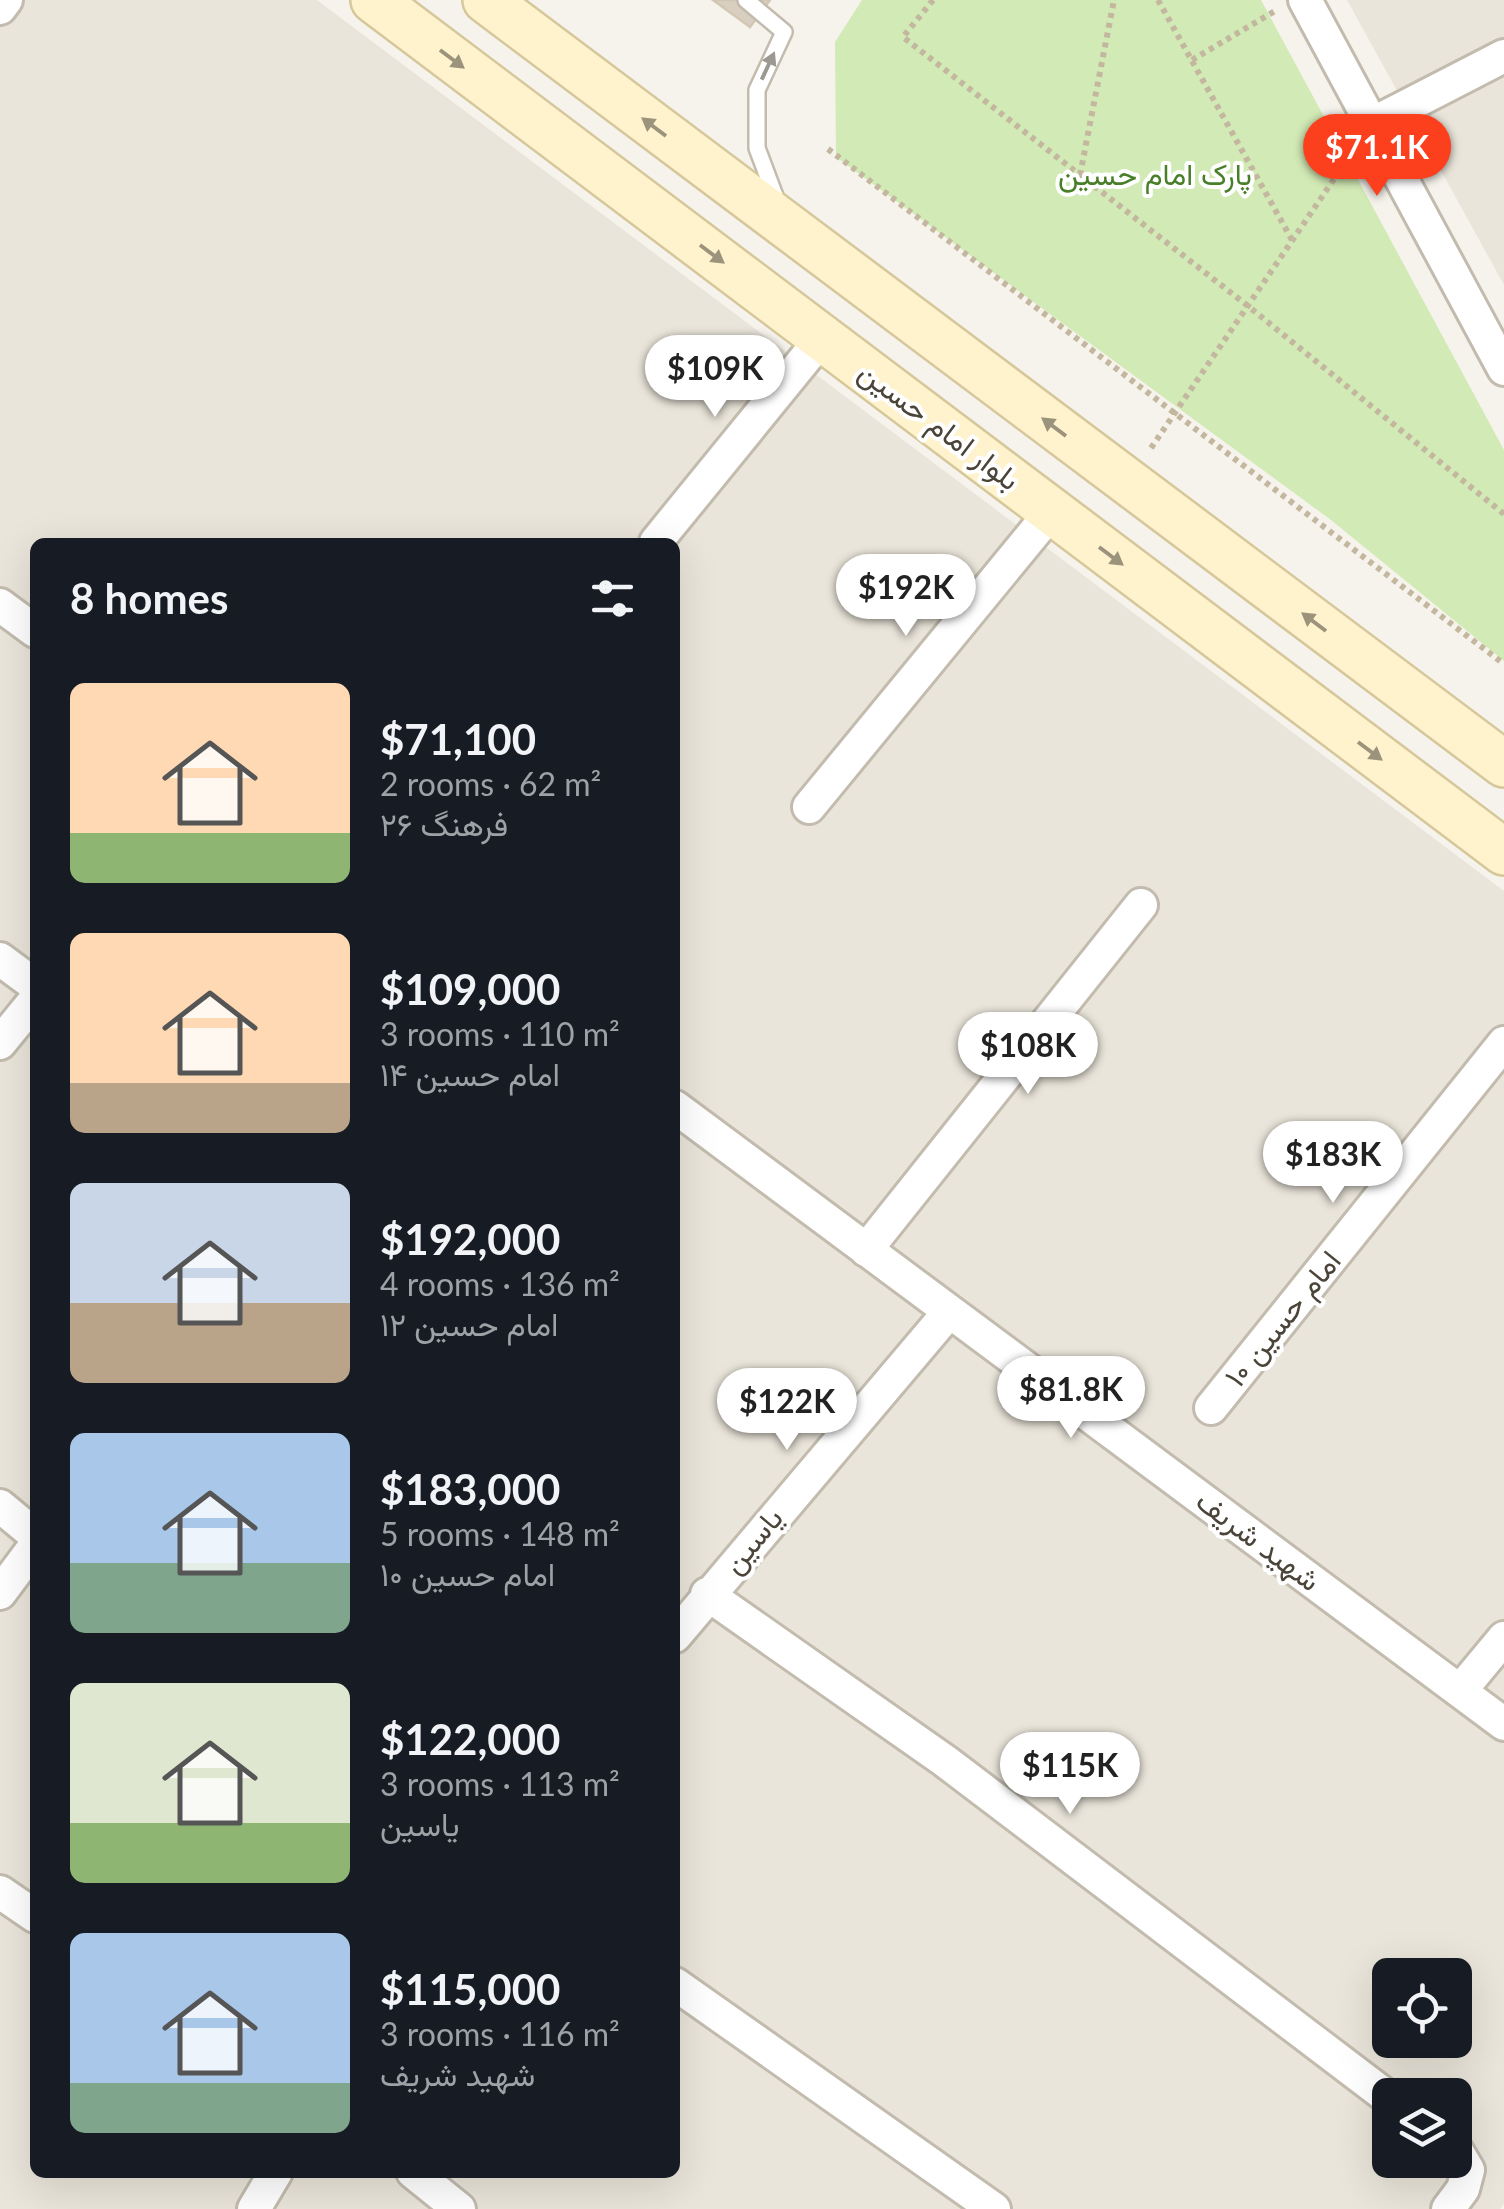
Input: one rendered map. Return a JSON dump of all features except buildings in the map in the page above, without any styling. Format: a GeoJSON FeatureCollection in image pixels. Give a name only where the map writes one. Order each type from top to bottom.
{"type":"FeatureCollection","features":[{"type":"Feature","properties":{"kind":"main road","name":"بلوار امام حسین"},"geometry":{"type":"LineString","coordinates":[[374,0],[1504,852]]}},
{"type":"Feature","properties":{"kind":"main road"},"geometry":{"type":"LineString","coordinates":[[486,0],[1504,764]]}},
{"type":"Feature","properties":{"kind":"street"},"geometry":{"type":"LineString","coordinates":[[0,8],[6,0]]}},
{"type":"Feature","properties":{"kind":"street"},"geometry":{"type":"LineString","coordinates":[[1291,5],[1372,124],[1504,370]]}},
{"type":"Feature","properties":{"kind":"street"},"geometry":{"type":"LineString","coordinates":[[1372,124],[1504,56]]}},
{"type":"Feature","properties":{"kind":"street"},"geometry":{"type":"LineString","coordinates":[[659,538],[822,338]]}},
{"type":"Feature","properties":{"kind":"street"},"geometry":{"type":"LineString","coordinates":[[809,807],[1052,511]]}},
{"type":"Feature","properties":{"kind":"street"},"geometry":{"type":"LineString","coordinates":[[0,605],[30,627]]}},
{"type":"Feature","properties":{"kind":"street"},"geometry":{"type":"LineString","coordinates":[[866,1250],[1141,905]]}},
{"type":"Feature","properties":{"kind":"street"},"geometry":{"type":"LineString","coordinates":[[0,958],[30,981]]}},
{"type":"Feature","properties":{"kind":"street"},"geometry":{"type":"LineString","coordinates":[[0,1044],[30,1006]]}},
{"type":"Feature","properties":{"kind":"street","name":"امام حسین ۱۰"},"geometry":{"type":"LineString","coordinates":[[1211,1408],[1504,1042]]}},
{"type":"Feature","properties":{"kind":"street","name":"شهید شریف"},"geometry":{"type":"LineString","coordinates":[[680,1112],[1504,1724]]}},
{"type":"Feature","properties":{"kind":"street","name":"یاسین"},"geometry":{"type":"LineString","coordinates":[[680,1629],[949,1312]]}},
{"type":"Feature","properties":{"kind":"street"},"geometry":{"type":"LineString","coordinates":[[0,1506],[30,1531]]}},
{"type":"Feature","properties":{"kind":"street"},"geometry":{"type":"LineString","coordinates":[[0,1593],[30,1553]]}},
{"type":"Feature","properties":{"kind":"street"},"geometry":{"type":"LineString","coordinates":[[707,1594],[945,1761],[1372,2084]]}},
{"type":"Feature","properties":{"kind":"street"},"geometry":{"type":"LineString","coordinates":[[1460,1692],[1504,1638]]}},
{"type":"Feature","properties":{"kind":"street"},"geometry":{"type":"LineString","coordinates":[[0,1892],[30,1913]]}},
{"type":"Feature","properties":{"kind":"street"},"geometry":{"type":"LineString","coordinates":[[680,1988],[994,2209]]}},
{"type":"Feature","properties":{"kind":"street"},"geometry":{"type":"LineString","coordinates":[[254,2209],[272,2178]]}},
{"type":"Feature","properties":{"kind":"street"},"geometry":{"type":"LineString","coordinates":[[420,2178],[459,2209]]}},
{"type":"Feature","properties":{"kind":"street"},"geometry":{"type":"LineString","coordinates":[[1448,2209],[1466,2178]]}},
{"type":"Feature","properties":{"kind":"lane"},"geometry":{"type":"LineString","coordinates":[[746,0],[784,32],[757,90],[758,148],[787,226]]}},
{"type":"Feature","properties":{"kind":"path"},"geometry":{"type":"LineString","coordinates":[[932,0],[902,36],[1248,306],[1504,514]]}},
{"type":"Feature","properties":{"kind":"path"},"geometry":{"type":"LineString","coordinates":[[1080,175],[1114,0]]}},
{"type":"Feature","properties":{"kind":"path"},"geometry":{"type":"LineString","coordinates":[[1158,0],[1292,240]]}},
{"type":"Feature","properties":{"kind":"path"},"geometry":{"type":"LineString","coordinates":[[1192,60],[1291,5]]}},
{"type":"Feature","properties":{"kind":"path"},"geometry":{"type":"LineString","coordinates":[[1128,482],[1372,124]]}},
{"type":"Feature","properties":{"kind":"path"},"geometry":{"type":"LineString","coordinates":[[828,149],[1504,664]]}},
{"type":"Feature","properties":{"kind":"shaded area"},"geometry":{"type":"Polygon","coordinates":[[[0,0],[317,0],[1504,891],[1504,2204],[1500,2209],[0,2209],[0,0]]]}},
{"type":"Feature","properties":{"kind":"shaded area"},"geometry":{"type":"Polygon","coordinates":[[[1347,0],[1504,0],[1504,285],[1347,0]]]}},
{"type":"Feature","properties":{"kind":"green space","name":"پارک امام حسین"},"geometry":{"type":"Polygon","coordinates":[[[862,0],[1261,0],[1504,450],[1504,661],[1331,520],[836,157],[835,42],[862,0]]]}}]}
